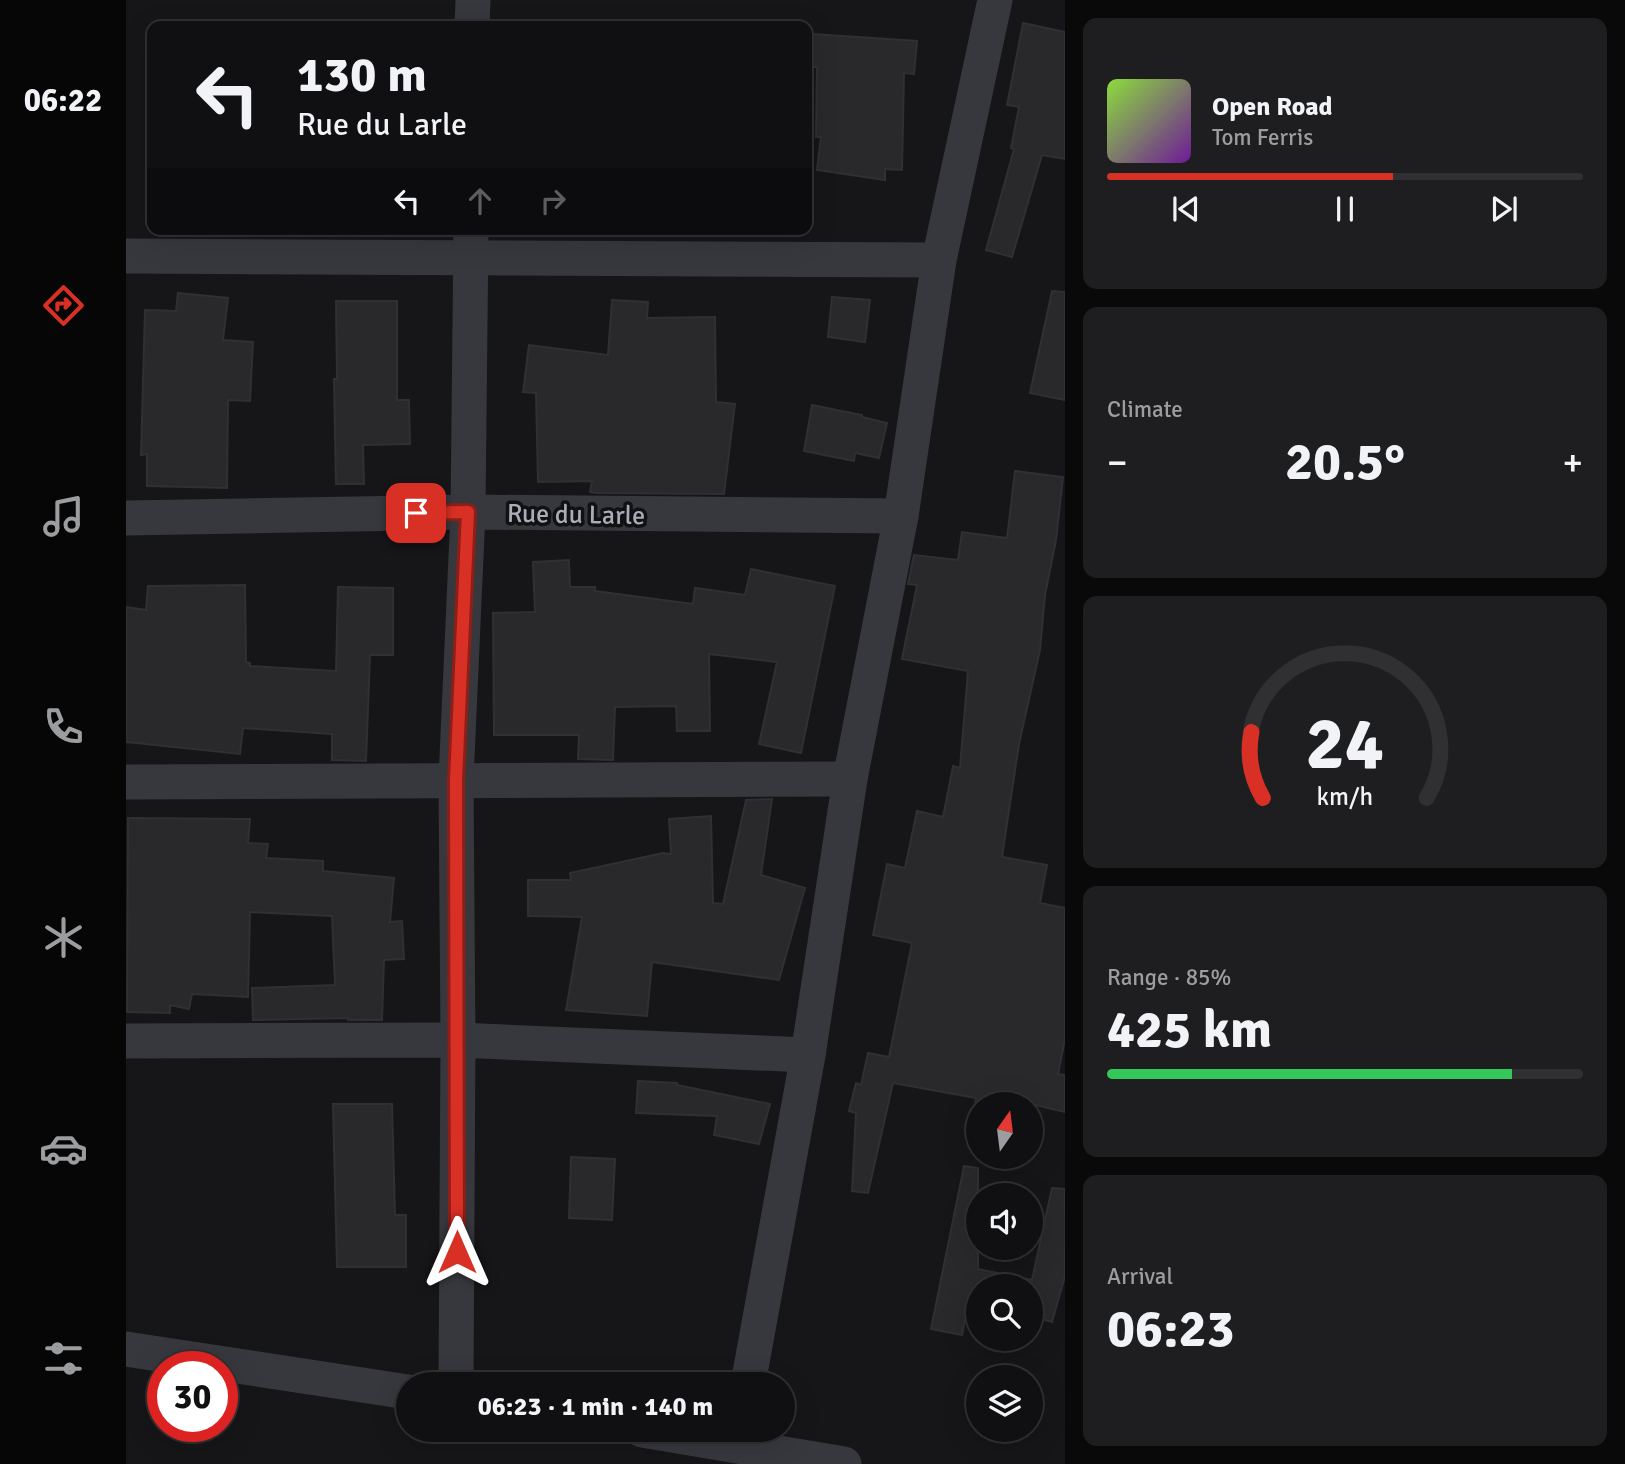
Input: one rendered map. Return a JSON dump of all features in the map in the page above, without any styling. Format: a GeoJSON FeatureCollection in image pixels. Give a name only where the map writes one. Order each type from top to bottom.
{"type":"FeatureCollection","features":[{"type":"Feature","properties":{"kind":"street"},"geometry":{"type":"LineString","coordinates":[[472,21],[473,0]]}},
{"type":"Feature","properties":{"kind":"street"},"geometry":{"type":"LineString","coordinates":[[750,1372],[808,1055],[850,779],[901,516],[939,260],[995,0]]}},
{"type":"Feature","properties":{"kind":"street"},"geometry":{"type":"LineString","coordinates":[[126,256],[471,244],[939,260]]}},
{"type":"Feature","properties":{"kind":"street"},"geometry":{"type":"LineString","coordinates":[[456,1372],[456,780],[468,512],[471,244]]}},
{"type":"Feature","properties":{"kind":"street","name":"Rue du Larle"},"geometry":{"type":"LineString","coordinates":[[126,518],[468,512],[901,516]]}},
{"type":"Feature","properties":{"kind":"street"},"geometry":{"type":"LineString","coordinates":[[126,782],[850,779]]}},
{"type":"Feature","properties":{"kind":"street"},"geometry":{"type":"LineString","coordinates":[[126,1041],[458,1040],[808,1055]]}},
{"type":"Feature","properties":{"kind":"street"},"geometry":{"type":"LineString","coordinates":[[126,1349],[396,1390]]}},
{"type":"Feature","properties":{"kind":"street"},"geometry":{"type":"LineString","coordinates":[[754,1442],[844,1464]]}},
{"type":"Feature","properties":{"kind":"building"},"geometry":{"type":"Polygon","coordinates":[[[1023,23],[1065,32],[1065,159],[1042,155],[1012,257],[986,250],[1014,149],[1011,148],[1019,107],[1007,105],[1023,23]]]}},
{"type":"Feature","properties":{"kind":"building"},"geometry":{"type":"Polygon","coordinates":[[[812,34],[917,41],[914,74],[904,73],[902,170],[885,169],[885,180],[817,170],[821,137],[816,137],[817,67],[812,67],[812,34]]]}},
{"type":"Feature","properties":{"kind":"building"},"geometry":{"type":"Polygon","coordinates":[[[1052,291],[1065,292],[1065,400],[1030,393],[1052,291]]]}},
{"type":"Feature","properties":{"kind":"building"},"geometry":{"type":"Polygon","coordinates":[[[178,293],[228,298],[223,340],[253,342],[250,401],[228,400],[227,488],[147,486],[147,454],[141,455],[145,310],[176,311],[178,293]]]}},
{"type":"Feature","properties":{"kind":"building"},"geometry":{"type":"Polygon","coordinates":[[[832,297],[870,300],[865,342],[828,337],[832,297]]]}},
{"type":"Feature","properties":{"kind":"building"},"geometry":{"type":"Polygon","coordinates":[[[612,300],[648,302],[647,318],[715,317],[716,402],[735,404],[724,494],[596,493],[590,492],[592,481],[538,482],[536,393],[523,392],[529,345],[608,355],[612,300]]]}},
{"type":"Feature","properties":{"kind":"building"},"geometry":{"type":"Polygon","coordinates":[[[336,301],[397,301],[397,400],[409,400],[410,444],[363,445],[364,484],[336,484],[336,301]]]}},
{"type":"Feature","properties":{"kind":"building"},"geometry":{"type":"Polygon","coordinates":[[[812,405],[887,423],[879,458],[855,453],[854,461],[804,451],[812,405]]]}},
{"type":"Feature","properties":{"kind":"building"},"geometry":{"type":"Polygon","coordinates":[[[1015,471],[1063,477],[1056,540],[1045,595],[1040,650],[1019,744],[1002,857],[1047,865],[1040,903],[1065,908],[1065,1039],[1058,1074],[1065,1075],[1065,1112],[1043,1107],[1043,1092],[966,1092],[966,1096],[893,1083],[868,1193],[852,1191],[856,1113],[849,1111],[856,1083],[861,1085],[868,1053],[889,1057],[912,943],[873,935],[887,864],[905,868],[917,811],[943,817],[953,766],[960,768],[968,671],[902,659],[917,585],[908,584],[914,555],[958,560],[962,532],[1007,538],[1015,471]]]}},
{"type":"Feature","properties":{"kind":"building"},"geometry":{"type":"Polygon","coordinates":[[[569,560],[570,587],[595,587],[595,591],[693,604],[695,588],[745,595],[751,569],[835,586],[801,753],[759,744],[777,662],[709,654],[710,731],[677,731],[676,706],[615,707],[613,760],[578,759],[579,735],[494,735],[493,613],[535,612],[533,562],[569,560]]]}},
{"type":"Feature","properties":{"kind":"building"},"geometry":{"type":"Polygon","coordinates":[[[245,585],[246,662],[250,663],[250,666],[336,671],[338,587],[393,588],[393,655],[370,655],[366,761],[332,760],[332,734],[243,728],[240,754],[126,742],[126,607],[146,610],[148,586],[245,585]]]}},
{"type":"Feature","properties":{"kind":"building"},"geometry":{"type":"Polygon","coordinates":[[[772,799],[761,875],[805,888],[779,980],[652,962],[647,1016],[566,1010],[582,917],[528,916],[528,880],[571,880],[570,873],[663,853],[671,854],[669,819],[711,816],[713,903],[723,904],[746,800],[772,799]]]}},
{"type":"Feature","properties":{"kind":"building"},"geometry":{"type":"Polygon","coordinates":[[[128,818],[250,819],[248,843],[268,844],[266,858],[323,861],[323,871],[394,878],[390,922],[402,921],[404,959],[384,960],[382,1020],[253,1020],[252,988],[335,985],[332,916],[250,912],[248,997],[192,994],[189,1009],[170,1005],[170,1013],[127,1012],[128,818]]]}},
{"type":"Feature","properties":{"kind":"building"},"geometry":{"type":"Polygon","coordinates":[[[638,1081],[677,1083],[770,1104],[759,1144],[714,1135],[717,1116],[636,1113],[638,1081]]]}},
{"type":"Feature","properties":{"kind":"building"},"geometry":{"type":"Polygon","coordinates":[[[333,1104],[392,1104],[395,1215],[406,1215],[406,1267],[337,1267],[333,1104]]]}},
{"type":"Feature","properties":{"kind":"building"},"geometry":{"type":"Polygon","coordinates":[[[571,1157],[615,1159],[612,1220],[569,1218],[571,1157]]]}},
{"type":"Feature","properties":{"kind":"building"},"geometry":{"type":"Polygon","coordinates":[[[964,1166],[966,1169],[978,1169],[978,1183],[966,1183],[966,1260],[978,1260],[978,1269],[1003,1274],[966,1274],[966,1315],[962,1335],[931,1329],[964,1166]]]}},
{"type":"Feature","properties":{"kind":"building"},"geometry":{"type":"Polygon","coordinates":[[[1052,1188],[1065,1189],[1065,1276],[1052,1322],[1043,1319],[1043,1274],[1033,1274],[1036,1260],[1043,1260],[1043,1229],[1052,1188]]]}},
{"type":"Feature","properties":{"kind":"route"},"geometry":{"type":"LineString","coordinates":[[416,513],[468,512],[456,780],[457,1252]]}}]}
